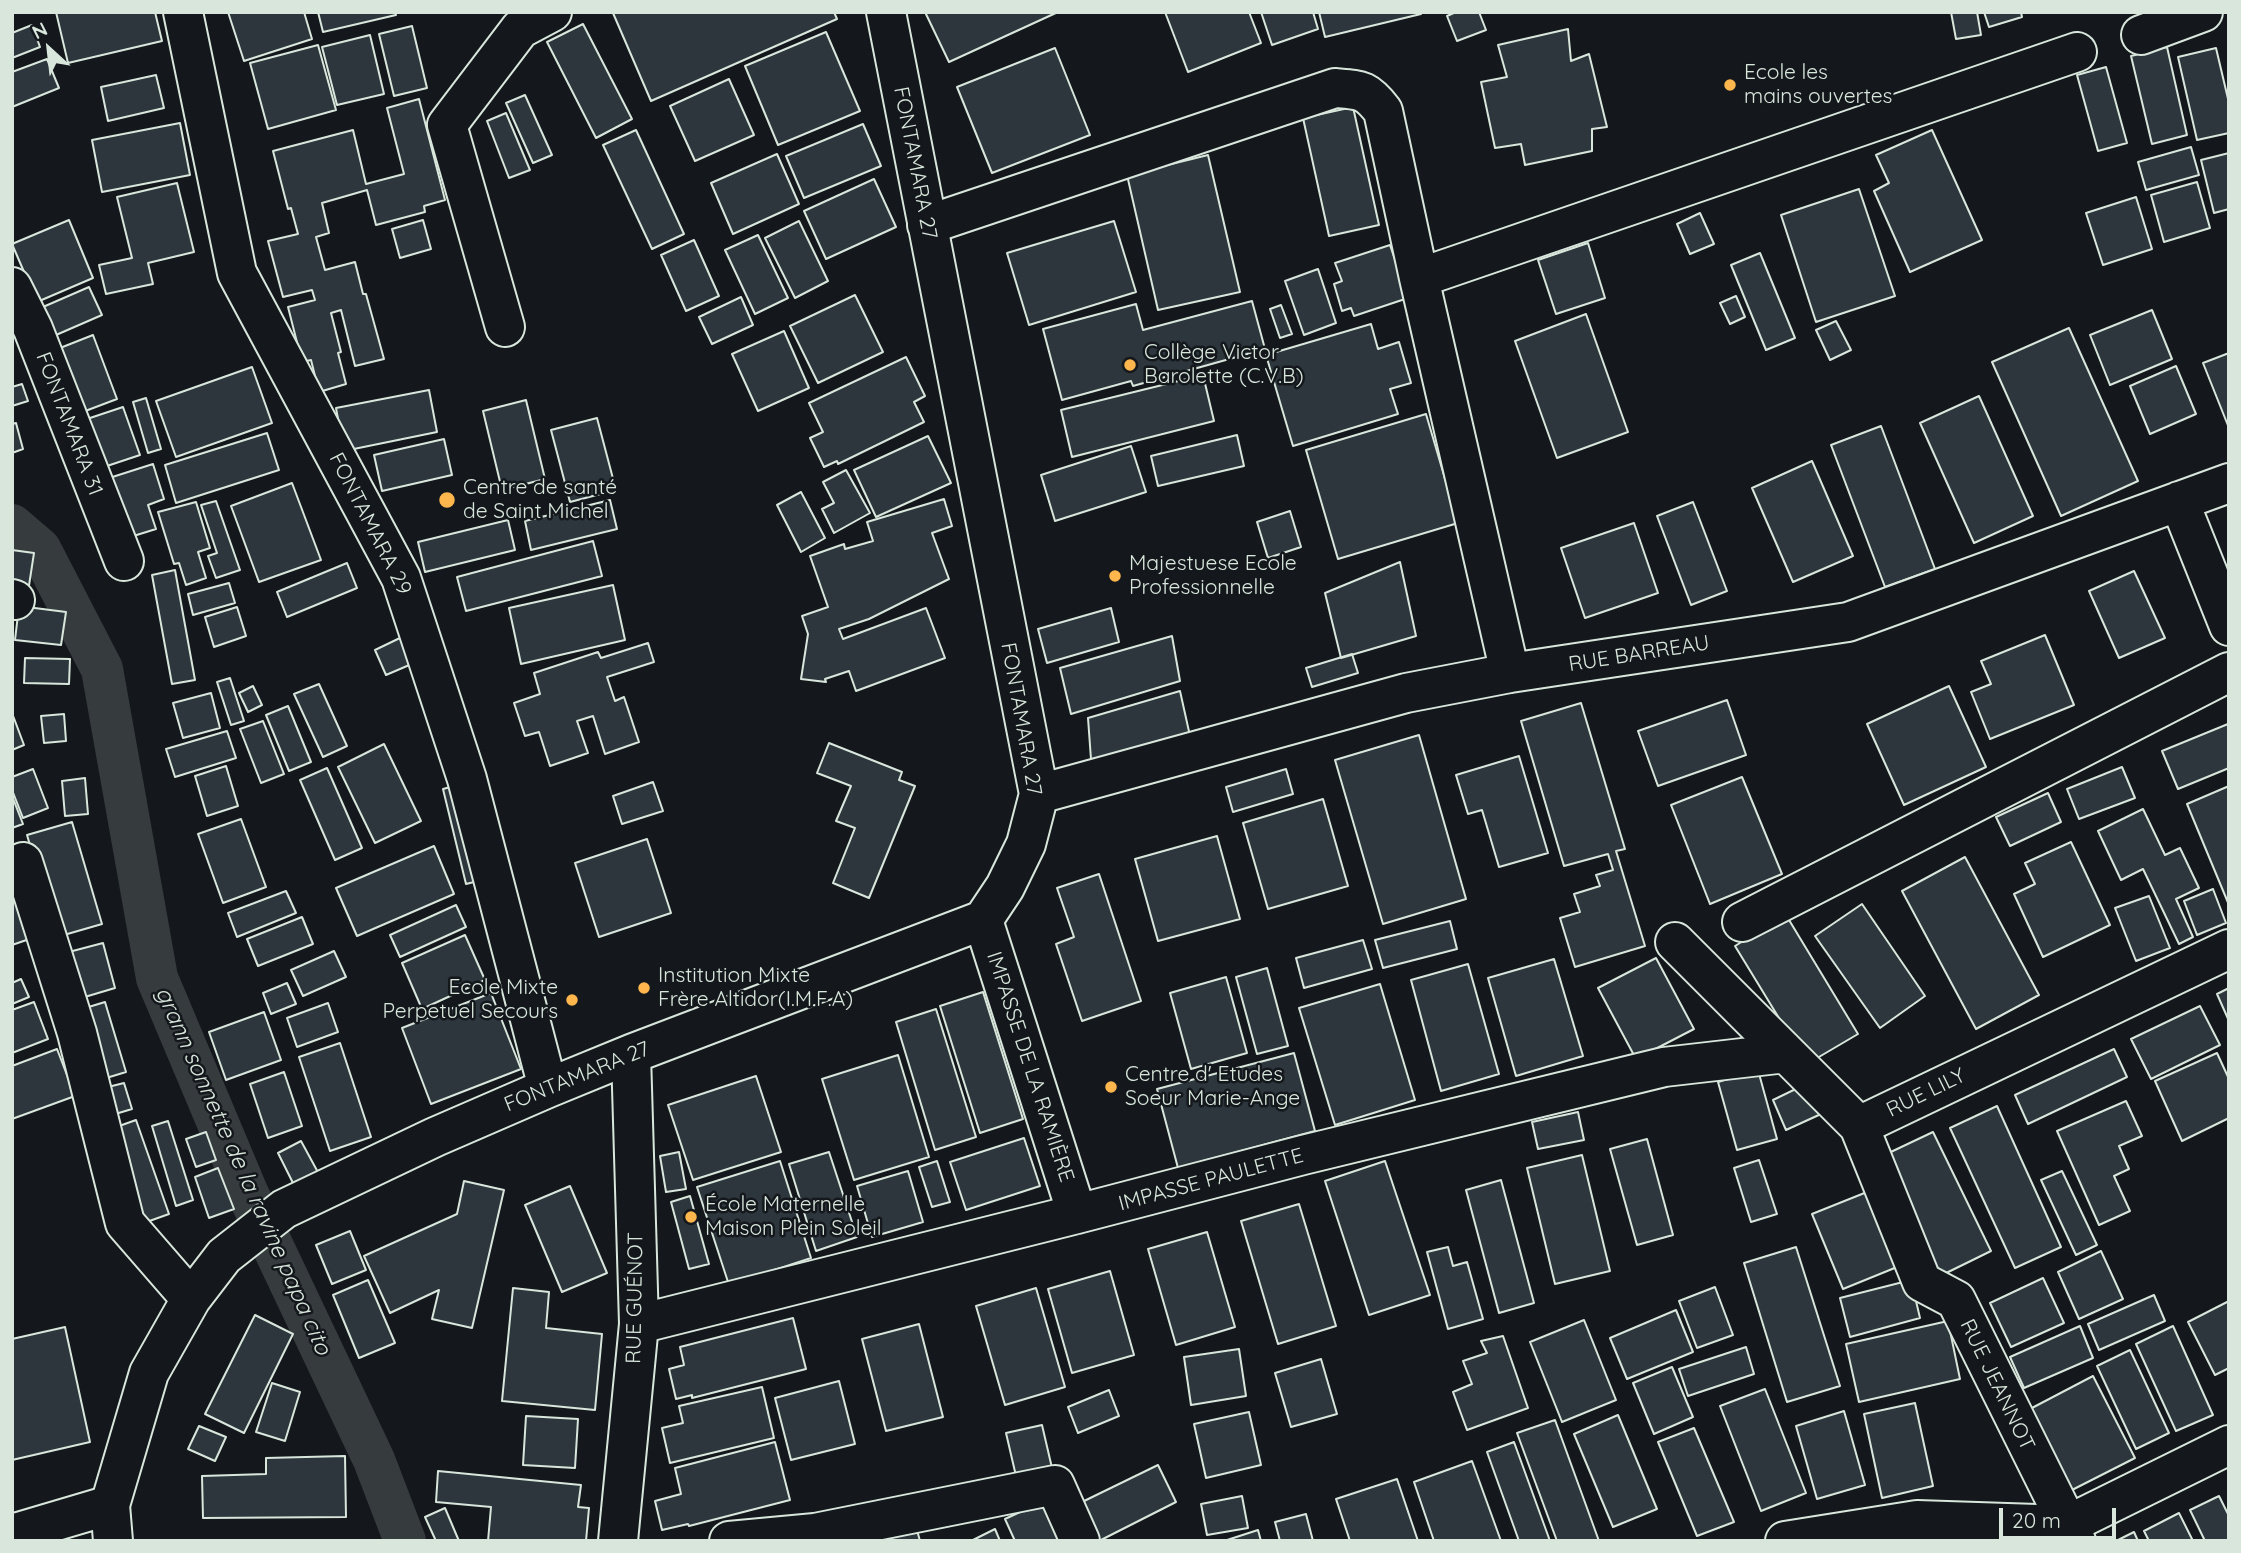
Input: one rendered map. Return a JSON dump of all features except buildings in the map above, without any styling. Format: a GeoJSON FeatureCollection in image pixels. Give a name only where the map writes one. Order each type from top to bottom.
{"type":"FeatureCollection","features":[{"type":"Feature","properties":{"kind":"street","name":"FONTAMARA 29"},"geometry":{"type":"LineString","coordinates":[[183,12],[237,273],[401,578],[467,779],[548,1088]]}},
{"type":"Feature","properties":{"kind":"street"},"geometry":{"type":"LineString","coordinates":[[505,327],[447,125],[520,29],[552,12]]}},
{"type":"Feature","properties":{"kind":"street","name":"FONTAMARA 27"},"geometry":{"type":"LineString","coordinates":[[191,1299],[225,1256],[284,1209],[435,1137],[548,1088],[983,920],[1005,887],[1026,844],[1039,794],[886,12]]}},
{"type":"Feature","properties":{"kind":"street"},"geometry":{"type":"LineString","coordinates":[[2141,35],[2203,12]]}},
{"type":"Feature","properties":{"kind":"street"},"geometry":{"type":"LineString","coordinates":[[1419,278],[2077,52]]}},
{"type":"Feature","properties":{"kind":"street"},"geometry":{"type":"LineString","coordinates":[[927,225],[1335,88],[1358,90],[1371,96],[1383,111],[1510,673]]}},
{"type":"Feature","properties":{"kind":"street","name":"FONTAMARA 31"},"geometry":{"type":"LineString","coordinates":[[12,287],[33,329],[124,561]]}},
{"type":"Feature","properties":{"kind":"street","name":"RUE BARREAU"},"geometry":{"type":"LineString","coordinates":[[1039,794],[1406,693],[1510,673],[1848,622],[2229,482]]}},
{"type":"Feature","properties":{"kind":"street"},"geometry":{"type":"LineString","coordinates":[[2179,501],[2229,625]]}},
{"type":"Feature","properties":{"kind":"street"},"geometry":{"type":"LineString","coordinates":[[1742,922],[2229,672]]}},
{"type":"Feature","properties":{"kind":"street"},"geometry":{"type":"LineString","coordinates":[[12,1534],[111,1523],[149,1373],[191,1299],[125,1223],[78,1033],[23,862]]}},
{"type":"Feature","properties":{"kind":"street","name":"IMPASSE DE LA RAMIÈRE"},"geometry":{"type":"LineString","coordinates":[[983,920],[1077,1214]]}},
{"type":"Feature","properties":{"kind":"street"},"geometry":{"type":"LineString","coordinates":[[1675,942],[1858,1126]]}},
{"type":"Feature","properties":{"kind":"street","name":"RUE LILY"},"geometry":{"type":"LineString","coordinates":[[1858,1126],[2229,949]]}},
{"type":"Feature","properties":{"kind":"street","name":"IMPASSE PAULETTE"},"geometry":{"type":"LineString","coordinates":[[639,1324],[1290,1159],[1664,1068],[1786,1053]]}},
{"type":"Feature","properties":{"kind":"street","name":"RUE GUÉNOT"},"geometry":{"type":"LineString","coordinates":[[618,1541],[639,1324],[631,1054]]}},
{"type":"Feature","properties":{"kind":"street","name":"RUE JEANNOT"},"geometry":{"type":"LineString","coordinates":[[1858,1126],[1922,1282],[1955,1300],[2071,1533]]}},
{"type":"Feature","properties":{"kind":"street"},"geometry":{"type":"LineString","coordinates":[[1785,1541],[1917,1520],[2071,1533],[2229,1445]]}},
{"type":"Feature","properties":{"kind":"street"},"geometry":{"type":"LineString","coordinates":[[729,1541],[815,1533],[1055,1485],[1080,1541]]}},
{"type":"Feature","properties":{"kind":"waterway","name":"grann sonnette de la ravine papa cito"},"geometry":{"type":"LineString","coordinates":[[12,525],[40,549],[102,669],[157,978],[247,1192],[374,1460],[405,1541]]}},
{"type":"Feature","properties":{"kind":"place","name":"Ecole les mains ouvertes"},"geometry":{"type":"Point","coordinates":[1730,85]}},
{"type":"Feature","properties":{"kind":"place","name":"Collège Victor Barolette (C.V.B)"},"geometry":{"type":"Point","coordinates":[1130,365]}},
{"type":"Feature","properties":{"kind":"place","name":"Centre de santé de Saint Michel"},"geometry":{"type":"Point","coordinates":[447,500]}},
{"type":"Feature","properties":{"kind":"place","name":"Majestuese Ecole Professionnelle"},"geometry":{"type":"Point","coordinates":[1115,576]}},
{"type":"Feature","properties":{"kind":"place","name":"Institution Mixte Frère Altidor(I.M.F.A)"},"geometry":{"type":"Point","coordinates":[644,988]}},
{"type":"Feature","properties":{"kind":"place","name":"Ecole Mixte Perpetuel Secours"},"geometry":{"type":"Point","coordinates":[572,1000]}},
{"type":"Feature","properties":{"kind":"place","name":"Centre d' Etudes Soeur Marie-Ange"},"geometry":{"type":"Point","coordinates":[1111,1087]}},
{"type":"Feature","properties":{"kind":"place","name":"École Maternelle Maison Plein Soleil"},"geometry":{"type":"Point","coordinates":[691,1217]}}]}
